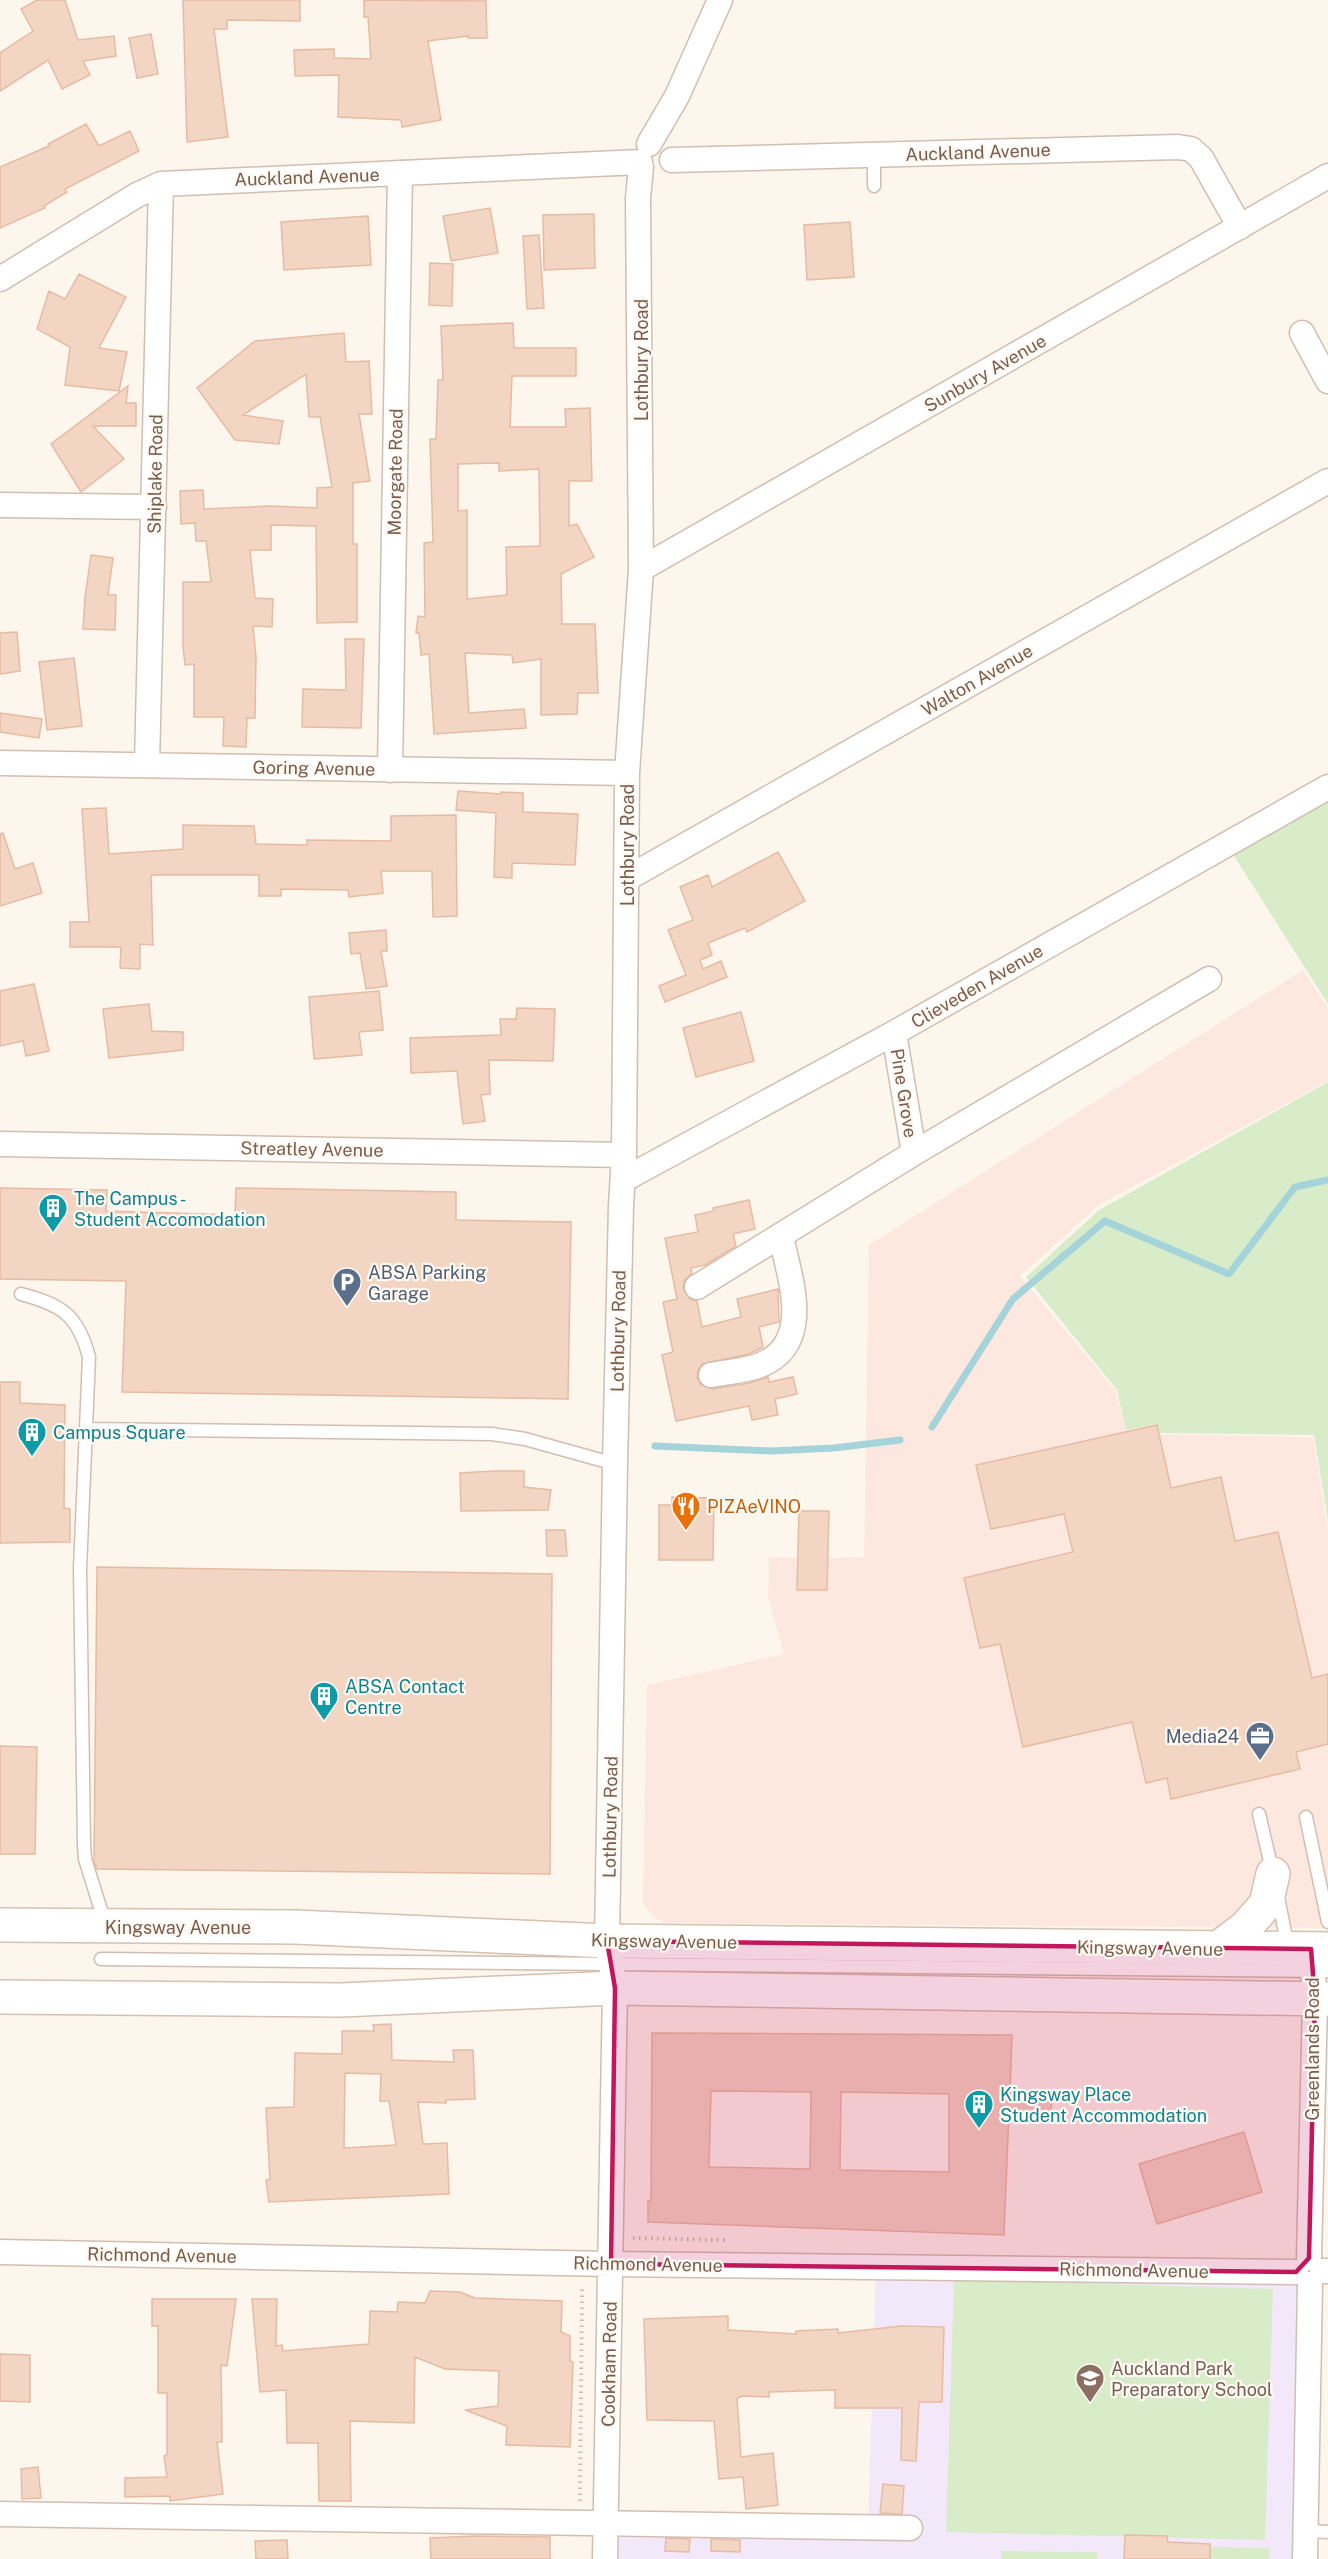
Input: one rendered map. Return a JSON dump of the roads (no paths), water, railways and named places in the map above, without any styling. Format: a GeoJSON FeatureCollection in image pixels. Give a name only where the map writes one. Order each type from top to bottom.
{"type":"FeatureCollection","features":[{"type":"Feature","properties":{"kind":"main road"},"geometry":{"type":"LineString","coordinates":[[1217,1949],[1245,1928],[1266,1904],[1273,1874]]}},
{"type":"Feature","properties":{"kind":"main road","name":"Kingsway Avenue"},"geometry":{"type":"LineString","coordinates":[[0,1925],[295,1927],[611,1964],[1317,1964]]}},
{"type":"Feature","properties":{"kind":"main road","name":"Kingsway Avenue"},"geometry":{"type":"LineString","coordinates":[[0,1997],[364,1999],[611,1964],[1217,1949],[1317,1964]]}},
{"type":"Feature","properties":{"kind":"street","name":"Lothbury Road"},"geometry":{"type":"LineString","coordinates":[[611,1964],[615,1464],[624,1155],[627,773],[641,569],[638,185],[654,160],[677,96],[720,0]]}},
{"type":"Feature","properties":{"kind":"street","name":"Auckland Avenue"},"geometry":{"type":"LineString","coordinates":[[0,279],[137,195],[161,184],[654,160],[1178,147],[1197,153],[1206,164],[1240,227]]}},
{"type":"Feature","properties":{"kind":"street","name":"Moorgate Road"},"geometry":{"type":"LineString","coordinates":[[390,770],[400,173]]}},
{"type":"Feature","properties":{"kind":"street","name":"Sunbury Avenue"},"geometry":{"type":"LineString","coordinates":[[641,569],[1328,176]]}},
{"type":"Feature","properties":{"kind":"street","name":"Shiplake Road"},"geometry":{"type":"LineString","coordinates":[[147,764],[161,184]]}},
{"type":"Feature","properties":{"kind":"street"},"geometry":{"type":"LineString","coordinates":[[1302,333],[1328,381]]}},
{"type":"Feature","properties":{"kind":"street","name":"Walton Avenue"},"geometry":{"type":"LineString","coordinates":[[626,879],[1328,481]]}},
{"type":"Feature","properties":{"kind":"street"},"geometry":{"type":"LineString","coordinates":[[0,505],[154,507]]}},
{"type":"Feature","properties":{"kind":"street","name":"Goring Avenue"},"geometry":{"type":"LineString","coordinates":[[0,763],[627,773]]}},
{"type":"Feature","properties":{"kind":"street","name":"Clieveden Avenue"},"geometry":{"type":"LineString","coordinates":[[623,1180],[894,1033],[1328,787]]}},
{"type":"Feature","properties":{"kind":"street"},"geometry":{"type":"LineString","coordinates":[[697,1287],[914,1153],[1209,979]]}},
{"type":"Feature","properties":{"kind":"street","name":"Pine Grove"},"geometry":{"type":"LineString","coordinates":[[894,1033],[914,1153]]}},
{"type":"Feature","properties":{"kind":"street","name":"Streatley Avenue"},"geometry":{"type":"LineString","coordinates":[[0,1144],[624,1155]]}},
{"type":"Feature","properties":{"kind":"street"},"geometry":{"type":"LineString","coordinates":[[711,1375],[759,1365],[785,1344],[792,1332],[795,1303],[781,1237]]}},
{"type":"Feature","properties":{"kind":"street","name":"Cookham Road"},"geometry":{"type":"LineString","coordinates":[[605,2559],[611,2264],[611,1964]]}},
{"type":"Feature","properties":{"kind":"street","name":"Greenlands Road"},"geometry":{"type":"LineString","coordinates":[[1305,2559],[1317,2531],[1313,2271],[1317,1964]]}},
{"type":"Feature","properties":{"kind":"street","name":"Richmond Avenue"},"geometry":{"type":"LineString","coordinates":[[0,2252],[582,2264],[1313,2271]]}},
{"type":"Feature","properties":{"kind":"street"},"geometry":{"type":"LineString","coordinates":[[0,2514],[910,2528]]}},
{"type":"Feature","properties":{"kind":"lane"},"geometry":{"type":"LineString","coordinates":[[873,154],[874,186]]}},
{"type":"Feature","properties":{"kind":"lane"},"geometry":{"type":"LineString","coordinates":[[21,1294],[60,1307],[74,1321],[83,1336],[89,1357],[80,1569],[84,1845],[85,1859],[106,1926]]}},
{"type":"Feature","properties":{"kind":"lane"},"geometry":{"type":"LineString","coordinates":[[86,1429],[492,1434],[525,1439],[615,1464]]}},
{"type":"Feature","properties":{"kind":"lane"},"geometry":{"type":"LineString","coordinates":[[1259,1814],[1273,1874],[1317,1964]]}},
{"type":"Feature","properties":{"kind":"lane"},"geometry":{"type":"LineString","coordinates":[[1306,1817],[1317,1964]]}},
{"type":"Feature","properties":{"kind":"lane"},"geometry":{"type":"LineString","coordinates":[[101,1959],[611,1964]]}},
{"type":"Feature","properties":{"kind":"waterway"},"geometry":{"type":"LineString","coordinates":[[932,1427],[1013,1299],[1105,1221],[1229,1274],[1295,1187],[1328,1180]]}},
{"type":"Feature","properties":{"kind":"waterway"},"geometry":{"type":"LineString","coordinates":[[655,1446],[771,1451],[834,1448],[900,1440]]}},
{"type":"Feature","properties":{"kind":"place","name":"The Campus - Student Accomodation"},"geometry":{"type":"Point","coordinates":[53,1234]}},
{"type":"Feature","properties":{"kind":"place","name":"ABSA Parking Garage"},"geometry":{"type":"Point","coordinates":[347,1308]}},
{"type":"Feature","properties":{"kind":"place","name":"Campus Square"},"geometry":{"type":"Point","coordinates":[32,1458]}},
{"type":"Feature","properties":{"kind":"place","name":"PIZAeVINO"},"geometry":{"type":"Point","coordinates":[686,1532]}},
{"type":"Feature","properties":{"kind":"place","name":"ABSA Contact Centre"},"geometry":{"type":"Point","coordinates":[324,1722]}},
{"type":"Feature","properties":{"kind":"place","name":"Media24"},"geometry":{"type":"Point","coordinates":[1260,1762]}},
{"type":"Feature","properties":{"kind":"place","name":"Kingsway Place Student Accommodation"},"geometry":{"type":"Point","coordinates":[979,2130]}},
{"type":"Feature","properties":{"kind":"place","name":"Auckland Park Preparatory School"},"geometry":{"type":"Point","coordinates":[1090,2404]}}]}
